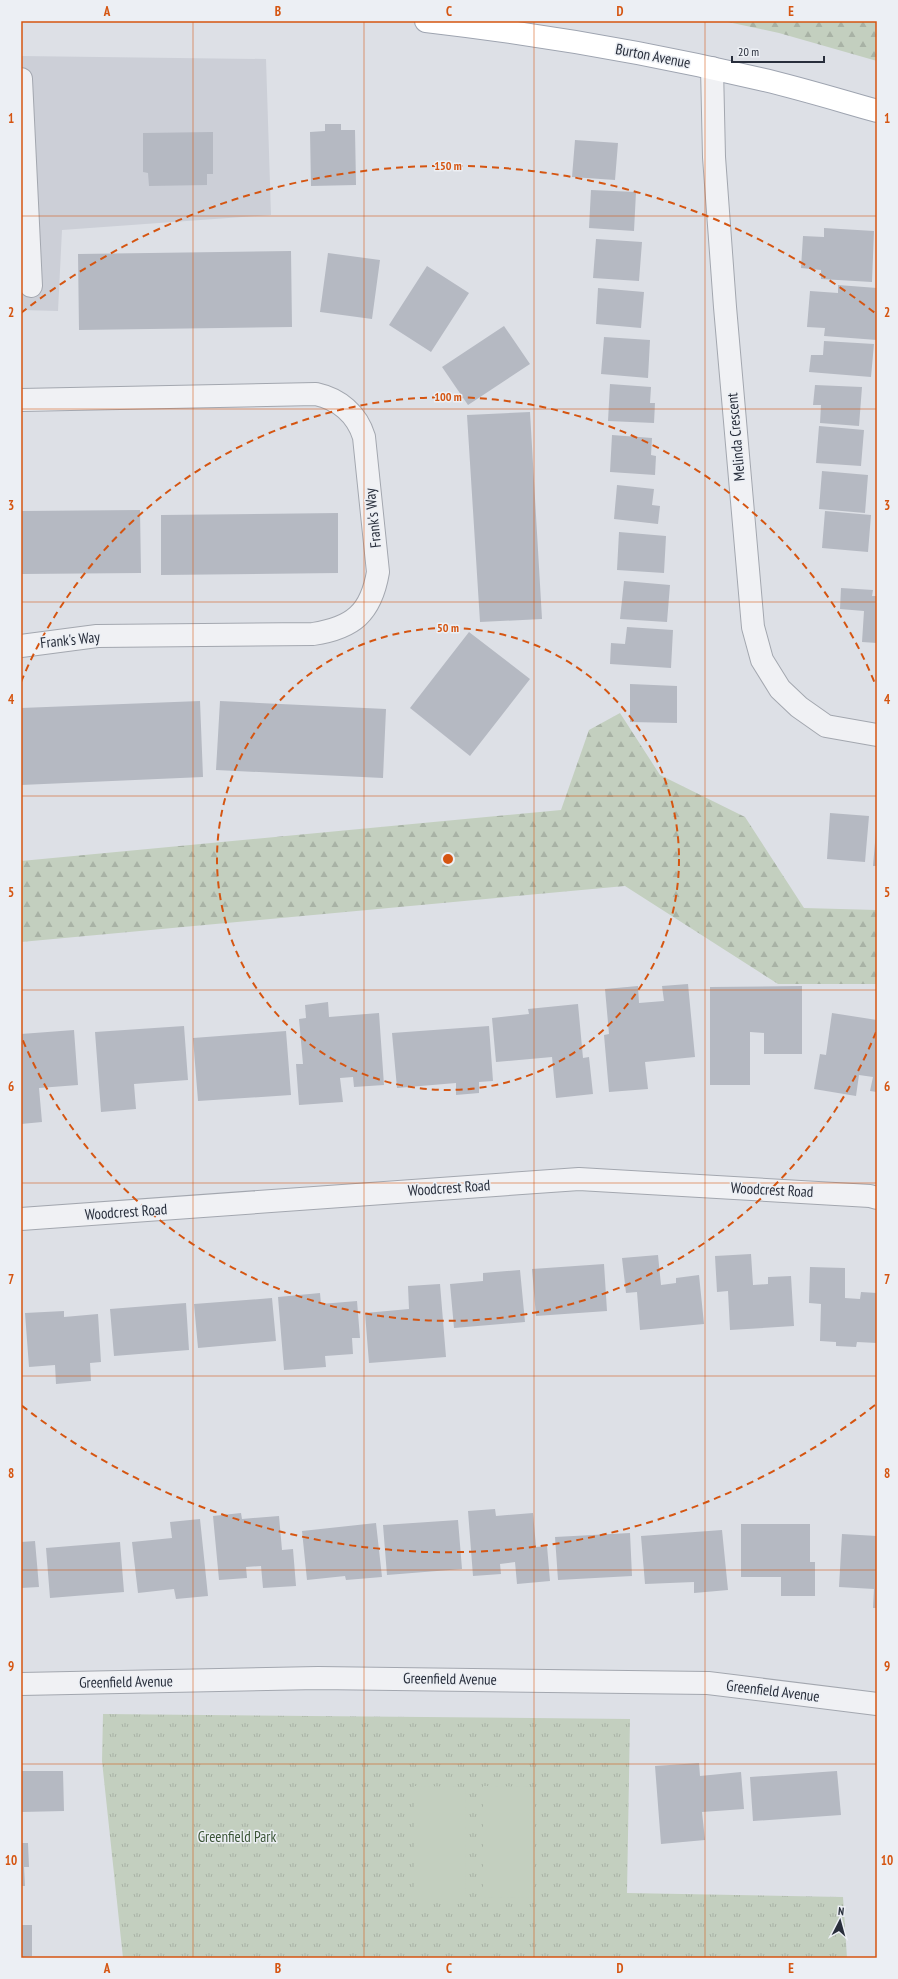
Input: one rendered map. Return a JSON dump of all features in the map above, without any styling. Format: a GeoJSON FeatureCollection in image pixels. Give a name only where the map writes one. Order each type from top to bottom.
{"type":"FeatureCollection","features":[{"type":"Feature","properties":{"kind":"main road","name":"Burton Avenue"},"geometry":{"type":"LineString","coordinates":[[426,21],[586,43],[712,68],[761,79],[877,111]]}},
{"type":"Feature","properties":{"kind":"street","name":"Melinda Crescent"},"geometry":{"type":"LineString","coordinates":[[712,68],[714,157],[723,292],[753,627],[762,660],[780,688],[799,707],[826,726],[877,735]]}},
{"type":"Feature","properties":{"kind":"street"},"geometry":{"type":"LineString","coordinates":[[21,79],[31,286]]}},
{"type":"Feature","properties":{"kind":"street","name":"Frank's Way"},"geometry":{"type":"LineString","coordinates":[[21,400],[316,394],[330,397],[353,415],[360,424],[364,437],[378,572],[375,588],[368,604],[360,616],[331,631],[313,634],[97,636],[21,646]]}},
{"type":"Feature","properties":{"kind":"street","name":"Woodcrest Road"},"geometry":{"type":"LineString","coordinates":[[21,1219],[579,1178],[877,1198]]}},
{"type":"Feature","properties":{"kind":"street","name":"Greenfield Avenue"},"geometry":{"type":"LineString","coordinates":[[21,1684],[318,1678],[708,1683],[877,1704]]}},
{"type":"Feature","properties":{"kind":"shaded area"},"geometry":{"type":"Polygon","coordinates":[[[21,56],[266,59],[271,215],[62,230],[58,311],[21,310],[21,56]]]}},
{"type":"Feature","properties":{"kind":"green space"},"geometry":{"type":"Polygon","coordinates":[[[723,21],[877,21],[877,61],[779,33],[723,21]]]}},
{"type":"Feature","properties":{"kind":"green space"},"geometry":{"type":"Polygon","coordinates":[[[620,713],[660,775],[745,817],[804,908],[877,910],[877,984],[778,984],[625,886],[21,942],[21,861],[561,810],[589,730],[620,713]]]}},
{"type":"Feature","properties":{"kind":"green space","name":"Greenfield Park"},"geometry":{"type":"Polygon","coordinates":[[[103,1714],[630,1719],[627,1893],[843,1897],[847,1958],[123,1958],[102,1761],[103,1714]]]}},
{"type":"Feature","properties":{"kind":"green space"},"geometry":{"type":"Polygon","coordinates":[[[414,1786],[466,1787],[465,1897],[414,1897],[414,1786]]]}},
{"type":"Feature","properties":{"kind":"green space"},"geometry":{"type":"Polygon","coordinates":[[[483,1786],[535,1787],[534,1898],[483,1897],[483,1786]]]}},
{"type":"Feature","properties":{"kind":"building"},"geometry":{"type":"Polygon","coordinates":[[[325,124],[341,124],[341,130],[355,130],[356,185],[311,186],[310,132],[325,131],[325,124]]]}},
{"type":"Feature","properties":{"kind":"building"},"geometry":{"type":"Polygon","coordinates":[[[213,132],[213,174],[207,174],[207,185],[149,186],[148,173],[143,172],[143,133],[213,132]]]}},
{"type":"Feature","properties":{"kind":"building"},"geometry":{"type":"Polygon","coordinates":[[[575,140],[618,143],[615,180],[572,177],[575,140]]]}},
{"type":"Feature","properties":{"kind":"building"},"geometry":{"type":"Polygon","coordinates":[[[591,190],[636,192],[634,231],[589,228],[591,190]]]}},
{"type":"Feature","properties":{"kind":"building"},"geometry":{"type":"Polygon","coordinates":[[[824,228],[874,231],[872,282],[821,279],[821,270],[801,268],[803,236],[824,237],[824,228]]]}},
{"type":"Feature","properties":{"kind":"building"},"geometry":{"type":"Polygon","coordinates":[[[596,239],[642,242],[639,281],[593,278],[596,239]]]}},
{"type":"Feature","properties":{"kind":"building"},"geometry":{"type":"Polygon","coordinates":[[[291,251],[292,327],[79,330],[78,254],[291,251]]]}},
{"type":"Feature","properties":{"kind":"building"},"geometry":{"type":"Polygon","coordinates":[[[328,253],[380,260],[372,319],[320,312],[328,253]]]}},
{"type":"Feature","properties":{"kind":"building"},"geometry":{"type":"Polygon","coordinates":[[[427,266],[469,293],[431,352],[389,325],[427,266]]]}},
{"type":"Feature","properties":{"kind":"building"},"geometry":{"type":"Polygon","coordinates":[[[838,285],[877,288],[877,340],[824,336],[825,328],[807,327],[810,291],[838,293],[838,285]]]}},
{"type":"Feature","properties":{"kind":"building"},"geometry":{"type":"Polygon","coordinates":[[[598,288],[644,292],[641,328],[596,324],[598,288]]]}},
{"type":"Feature","properties":{"kind":"building"},"geometry":{"type":"Polygon","coordinates":[[[504,326],[530,364],[468,405],[442,367],[504,326]]]}},
{"type":"Feature","properties":{"kind":"building"},"geometry":{"type":"Polygon","coordinates":[[[604,337],[650,340],[648,378],[601,374],[604,337]]]}},
{"type":"Feature","properties":{"kind":"building"},"geometry":{"type":"Polygon","coordinates":[[[824,341],[874,344],[871,377],[809,372],[811,355],[823,355],[824,341]]]}},
{"type":"Feature","properties":{"kind":"building"},"geometry":{"type":"Polygon","coordinates":[[[610,384],[651,387],[650,403],[655,403],[654,423],[608,421],[610,384]]]}},
{"type":"Feature","properties":{"kind":"building"},"geometry":{"type":"Polygon","coordinates":[[[815,385],[862,387],[859,426],[820,423],[821,405],[813,405],[815,385]]]}},
{"type":"Feature","properties":{"kind":"building"},"geometry":{"type":"Polygon","coordinates":[[[530,412],[542,619],[480,622],[467,415],[530,412]]]}},
{"type":"Feature","properties":{"kind":"building"},"geometry":{"type":"Polygon","coordinates":[[[819,426],[864,430],[861,466],[816,463],[819,426]]]}},
{"type":"Feature","properties":{"kind":"building"},"geometry":{"type":"Polygon","coordinates":[[[612,435],[652,438],[651,455],[656,456],[655,475],[610,472],[612,435]]]}},
{"type":"Feature","properties":{"kind":"building"},"geometry":{"type":"Polygon","coordinates":[[[822,471],[868,475],[865,513],[819,509],[822,471]]]}},
{"type":"Feature","properties":{"kind":"building"},"geometry":{"type":"Polygon","coordinates":[[[617,485],[654,489],[652,505],[660,506],[658,524],[614,519],[617,485]]]}},
{"type":"Feature","properties":{"kind":"building"},"geometry":{"type":"Polygon","coordinates":[[[140,510],[141,573],[21,574],[21,511],[140,510]]]}},
{"type":"Feature","properties":{"kind":"building"},"geometry":{"type":"Polygon","coordinates":[[[825,511],[871,515],[868,552],[822,548],[825,511]]]}},
{"type":"Feature","properties":{"kind":"building"},"geometry":{"type":"Polygon","coordinates":[[[338,513],[338,573],[161,575],[161,515],[338,513]]]}},
{"type":"Feature","properties":{"kind":"building"},"geometry":{"type":"Polygon","coordinates":[[[619,532],[666,536],[664,573],[617,570],[619,532]]]}},
{"type":"Feature","properties":{"kind":"building"},"geometry":{"type":"Polygon","coordinates":[[[624,581],[670,585],[667,622],[620,619],[624,581]]]}},
{"type":"Feature","properties":{"kind":"building"},"geometry":{"type":"Polygon","coordinates":[[[841,588],[873,590],[872,596],[877,596],[877,643],[862,642],[864,611],[840,609],[841,588]]]}},
{"type":"Feature","properties":{"kind":"building"},"geometry":{"type":"Polygon","coordinates":[[[627,627],[673,630],[671,668],[610,664],[611,643],[625,644],[627,627]]]}},
{"type":"Feature","properties":{"kind":"building"},"geometry":{"type":"Polygon","coordinates":[[[469,632],[530,679],[470,756],[410,708],[469,632]]]}},
{"type":"Feature","properties":{"kind":"building"},"geometry":{"type":"Polygon","coordinates":[[[630,684],[677,686],[677,723],[630,722],[630,684]]]}},
{"type":"Feature","properties":{"kind":"building"},"geometry":{"type":"Polygon","coordinates":[[[200,701],[203,777],[21,785],[21,708],[200,701]]]}},
{"type":"Feature","properties":{"kind":"building"},"geometry":{"type":"Polygon","coordinates":[[[220,701],[386,709],[383,778],[216,770],[220,701]]]}},
{"type":"Feature","properties":{"kind":"building"},"geometry":{"type":"Polygon","coordinates":[[[830,813],[869,816],[865,862],[827,859],[830,813]]]}},
{"type":"Feature","properties":{"kind":"building"},"geometry":{"type":"Polygon","coordinates":[[[876,831],[877,866],[873,866],[876,831]]]}},
{"type":"Feature","properties":{"kind":"building"},"geometry":{"type":"Polygon","coordinates":[[[688,984],[695,1057],[645,1062],[648,1089],[609,1092],[604,1035],[609,1034],[605,989],[638,986],[639,1003],[664,1001],[662,986],[688,984]]]}},
{"type":"Feature","properties":{"kind":"building"},"geometry":{"type":"Polygon","coordinates":[[[802,986],[802,1054],[764,1054],[764,1033],[750,1032],[750,1085],[710,1085],[710,987],[802,986]]]}},
{"type":"Feature","properties":{"kind":"building"},"geometry":{"type":"Polygon","coordinates":[[[328,1002],[329,1017],[379,1013],[384,1085],[354,1087],[353,1077],[340,1078],[343,1102],[299,1105],[296,1064],[303,1064],[299,1019],[306,1018],[305,1005],[328,1002]]]}},
{"type":"Feature","properties":{"kind":"building"},"geometry":{"type":"Polygon","coordinates":[[[578,1004],[583,1058],[589,1057],[593,1094],[556,1098],[552,1057],[496,1062],[492,1018],[529,1014],[528,1009],[578,1004]]]}},
{"type":"Feature","properties":{"kind":"building"},"geometry":{"type":"Polygon","coordinates":[[[832,1013],[877,1020],[877,1092],[870,1091],[873,1077],[859,1075],[856,1096],[814,1089],[820,1054],[826,1055],[832,1013]]]}},
{"type":"Feature","properties":{"kind":"building"},"geometry":{"type":"Polygon","coordinates":[[[184,1026],[188,1080],[134,1084],[136,1109],[101,1112],[95,1032],[184,1026]]]}},
{"type":"Feature","properties":{"kind":"building"},"geometry":{"type":"Polygon","coordinates":[[[489,1026],[493,1081],[479,1082],[479,1093],[456,1095],[456,1083],[397,1088],[392,1033],[489,1026]]]}},
{"type":"Feature","properties":{"kind":"building"},"geometry":{"type":"Polygon","coordinates":[[[74,1030],[78,1085],[39,1088],[42,1122],[21,1124],[21,1034],[74,1030]]]}},
{"type":"Feature","properties":{"kind":"building"},"geometry":{"type":"Polygon","coordinates":[[[286,1031],[291,1095],[198,1101],[193,1038],[286,1031]]]}},
{"type":"Feature","properties":{"kind":"building"},"geometry":{"type":"Polygon","coordinates":[[[751,1254],[753,1285],[768,1284],[768,1277],[791,1276],[794,1326],[730,1330],[728,1291],[717,1292],[715,1256],[751,1254]]]}},
{"type":"Feature","properties":{"kind":"building"},"geometry":{"type":"Polygon","coordinates":[[[658,1255],[661,1285],[676,1283],[676,1278],[699,1275],[704,1324],[640,1330],[637,1292],[626,1293],[622,1258],[658,1255]]]}},
{"type":"Feature","properties":{"kind":"building"},"geometry":{"type":"Polygon","coordinates":[[[604,1264],[607,1311],[536,1316],[532,1269],[604,1264]]]}},
{"type":"Feature","properties":{"kind":"building"},"geometry":{"type":"Polygon","coordinates":[[[810,1267],[845,1268],[845,1298],[860,1299],[861,1292],[877,1293],[877,1343],[857,1342],[856,1347],[836,1346],[836,1342],[820,1341],[821,1304],[809,1303],[810,1267]]]}},
{"type":"Feature","properties":{"kind":"building"},"geometry":{"type":"Polygon","coordinates":[[[520,1270],[525,1322],[454,1328],[450,1284],[483,1281],[483,1273],[520,1270]]]}},
{"type":"Feature","properties":{"kind":"building"},"geometry":{"type":"Polygon","coordinates":[[[440,1284],[446,1357],[369,1363],[365,1313],[409,1309],[408,1286],[440,1284]]]}},
{"type":"Feature","properties":{"kind":"building"},"geometry":{"type":"Polygon","coordinates":[[[320,1293],[321,1304],[357,1301],[360,1338],[352,1338],[353,1354],[325,1356],[326,1367],[284,1370],[278,1297],[320,1293]]]}},
{"type":"Feature","properties":{"kind":"building"},"geometry":{"type":"Polygon","coordinates":[[[272,1298],[276,1341],[198,1348],[194,1304],[272,1298]]]}},
{"type":"Feature","properties":{"kind":"building"},"geometry":{"type":"Polygon","coordinates":[[[186,1303],[189,1350],[114,1356],[110,1309],[186,1303]]]}},
{"type":"Feature","properties":{"kind":"building"},"geometry":{"type":"Polygon","coordinates":[[[64,1311],[64,1317],[98,1314],[101,1362],[90,1363],[91,1381],[56,1384],[55,1365],[29,1367],[25,1313],[64,1311]]]}},
{"type":"Feature","properties":{"kind":"building"},"geometry":{"type":"Polygon","coordinates":[[[495,1509],[496,1516],[533,1513],[536,1547],[547,1546],[550,1581],[517,1584],[515,1562],[500,1564],[501,1574],[473,1576],[468,1511],[495,1509]]]}},
{"type":"Feature","properties":{"kind":"building"},"geometry":{"type":"Polygon","coordinates":[[[241,1513],[242,1519],[279,1516],[282,1550],[293,1549],[296,1586],[263,1588],[261,1566],[246,1567],[247,1578],[219,1580],[213,1516],[241,1513]]]}},
{"type":"Feature","properties":{"kind":"building"},"geometry":{"type":"Polygon","coordinates":[[[200,1519],[208,1596],[176,1599],[174,1589],[138,1593],[132,1542],[172,1538],[170,1522],[200,1519]]]}},
{"type":"Feature","properties":{"kind":"building"},"geometry":{"type":"Polygon","coordinates":[[[458,1520],[462,1569],[387,1575],[383,1525],[458,1520]]]}},
{"type":"Feature","properties":{"kind":"building"},"geometry":{"type":"Polygon","coordinates":[[[376,1523],[382,1577],[346,1580],[345,1576],[307,1580],[302,1531],[376,1523]]]}},
{"type":"Feature","properties":{"kind":"building"},"geometry":{"type":"Polygon","coordinates":[[[741,1524],[810,1524],[810,1562],[815,1562],[815,1596],[781,1596],[781,1577],[741,1577],[741,1524]]]}},
{"type":"Feature","properties":{"kind":"building"},"geometry":{"type":"Polygon","coordinates":[[[722,1530],[728,1590],[694,1593],[694,1582],[645,1584],[641,1536],[722,1530]]]}},
{"type":"Feature","properties":{"kind":"building"},"geometry":{"type":"Polygon","coordinates":[[[630,1533],[632,1576],[558,1580],[555,1537],[630,1533]]]}},
{"type":"Feature","properties":{"kind":"building"},"geometry":{"type":"Polygon","coordinates":[[[842,1534],[877,1536],[877,1608],[873,1608],[874,1589],[839,1587],[842,1534]]]}},
{"type":"Feature","properties":{"kind":"building"},"geometry":{"type":"Polygon","coordinates":[[[35,1541],[39,1587],[21,1588],[21,1542],[35,1541]]]}},
{"type":"Feature","properties":{"kind":"building"},"geometry":{"type":"Polygon","coordinates":[[[120,1542],[124,1592],[50,1598],[46,1548],[120,1542]]]}},
{"type":"Feature","properties":{"kind":"building"},"geometry":{"type":"Polygon","coordinates":[[[699,1763],[700,1776],[741,1772],[744,1809],[702,1812],[705,1840],[661,1844],[655,1766],[699,1763]]]}},
{"type":"Feature","properties":{"kind":"building"},"geometry":{"type":"Polygon","coordinates":[[[21,1771],[63,1771],[64,1811],[21,1812],[21,1771]]]}},
{"type":"Feature","properties":{"kind":"building"},"geometry":{"type":"Polygon","coordinates":[[[837,1771],[841,1815],[753,1821],[750,1777],[837,1771]]]}},
{"type":"Feature","properties":{"kind":"building"},"geometry":{"type":"Polygon","coordinates":[[[21,1843],[28,1843],[29,1867],[24,1867],[25,1886],[21,1886],[21,1843]]]}},
{"type":"Feature","properties":{"kind":"building"},"geometry":{"type":"Polygon","coordinates":[[[21,1925],[32,1925],[32,1956],[21,1957],[21,1925]]]}}]}
